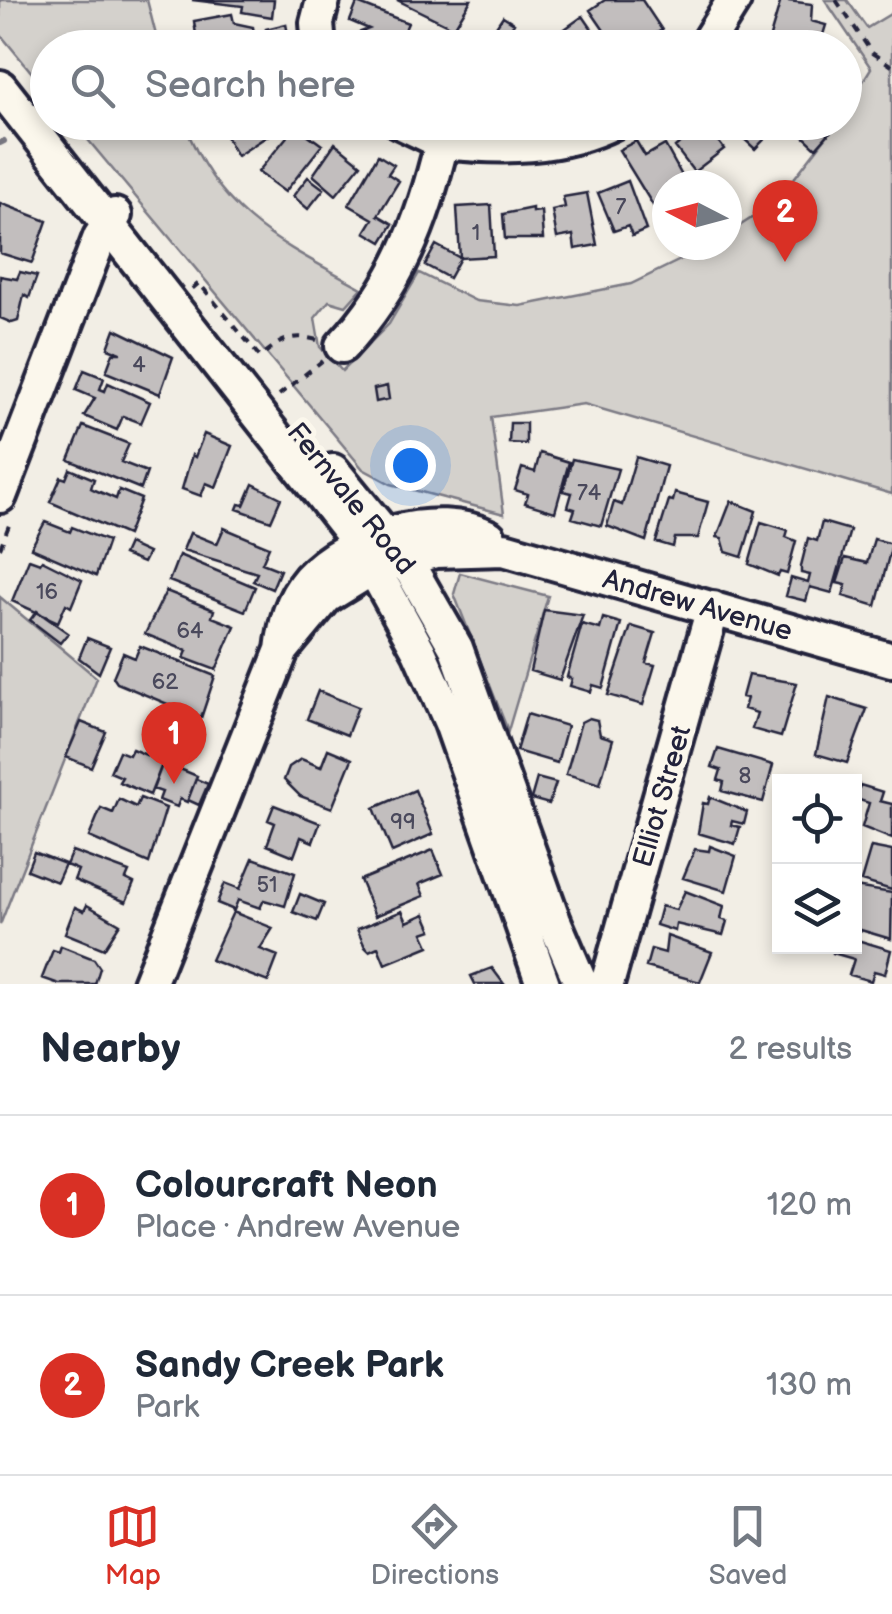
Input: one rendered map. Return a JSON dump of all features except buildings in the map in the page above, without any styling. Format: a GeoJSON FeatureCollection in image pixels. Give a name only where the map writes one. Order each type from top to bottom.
{"type":"FeatureCollection","features":[{"type":"Feature","properties":{"kind":"street"},"geometry":{"type":"LineString","coordinates":[[318,30],[322,0]]}},
{"type":"Feature","properties":{"kind":"street"},"geometry":{"type":"LineString","coordinates":[[715,30],[734,0]]}},
{"type":"Feature","properties":{"kind":"street","name":"Fernvale Road"},"geometry":{"type":"LineString","coordinates":[[0,87],[30,123]]}},
{"type":"Feature","properties":{"kind":"street","name":"Fernvale Road"},"geometry":{"type":"LineString","coordinates":[[44,140],[328,498],[382,552],[451,723],[543,984]]}},
{"type":"Feature","properties":{"kind":"street"},"geometry":{"type":"LineString","coordinates":[[438,140],[531,146],[559,140]]}},
{"type":"Feature","properties":{"kind":"street"},"geometry":{"type":"LineString","coordinates":[[334,344],[372,314],[403,264],[442,142]]}},
{"type":"Feature","properties":{"kind":"street"},"geometry":{"type":"LineString","coordinates":[[0,496],[111,220]]}},
{"type":"Feature","properties":{"kind":"street","name":"Fernvale Road"},"geometry":{"type":"LineString","coordinates":[[111,220],[273,400],[456,648],[554,921],[581,984]]}},
{"type":"Feature","properties":{"kind":"street"},"geometry":{"type":"LineString","coordinates":[[308,580],[328,498]]}},
{"type":"Feature","properties":{"kind":"street","name":"Andrew Avenue"},"geometry":{"type":"LineString","coordinates":[[149,984],[282,650],[284,625],[308,580],[334,557],[504,549],[892,660]]}},
{"type":"Feature","properties":{"kind":"street","name":"Andrew Avenue"},"geometry":{"type":"LineString","coordinates":[[282,650],[326,597],[382,552]]}},
{"type":"Feature","properties":{"kind":"street","name":"Elliot Street"},"geometry":{"type":"LineString","coordinates":[[607,984],[714,608]]}},
{"type":"Feature","properties":{"kind":"path"},"geometry":{"type":"LineString","coordinates":[[836,0],[856,30]]}},
{"type":"Feature","properties":{"kind":"path"},"geometry":{"type":"LineString","coordinates":[[862,38],[872,53],[892,66]]}},
{"type":"Feature","properties":{"kind":"path"},"geometry":{"type":"LineString","coordinates":[[192,288],[199,283],[260,357],[284,337],[296,334],[334,344]]}},
{"type":"Feature","properties":{"kind":"path"},"geometry":{"type":"LineString","coordinates":[[273,400],[334,344]]}},
{"type":"Feature","properties":{"kind":"shaded area"},"geometry":{"type":"Polygon","coordinates":[[[0,0],[147,0],[155,30],[30,30],[30,70],[0,34],[0,0]]]}},
{"type":"Feature","properties":{"kind":"shaded area"},"geometry":{"type":"Polygon","coordinates":[[[825,0],[847,0],[867,28],[892,13],[892,494],[584,404],[491,417],[504,514],[391,484],[363,469],[88,140],[192,140],[216,182],[255,224],[362,288],[346,306],[329,301],[315,318],[320,347],[342,371],[389,324],[419,273],[476,301],[520,306],[631,284],[680,260],[742,260],[742,224],[775,203],[824,140],[862,140],[862,83],[871,68],[862,55],[862,30],[845,30],[825,0]]]}},
{"type":"Feature","properties":{"kind":"shaded area"},"geometry":{"type":"Polygon","coordinates":[[[460,573],[548,596],[508,731],[454,594],[460,573]]]}},
{"type":"Feature","properties":{"kind":"shaded area"},"geometry":{"type":"Polygon","coordinates":[[[0,597],[97,678],[0,925],[0,597]]]}},
{"type":"Feature","properties":{"kind":"waterway"},"geometry":{"type":"LineString","coordinates":[[0,143],[4,141]]}},
{"type":"Feature","properties":{"kind":"place","name":"Sandy Creek Park"},"geometry":{"type":"Point","coordinates":[785,262]}},
{"type":"Feature","properties":{"kind":"place","name":"Colourcraft Neon"},"geometry":{"type":"Point","coordinates":[174,784]}}]}
